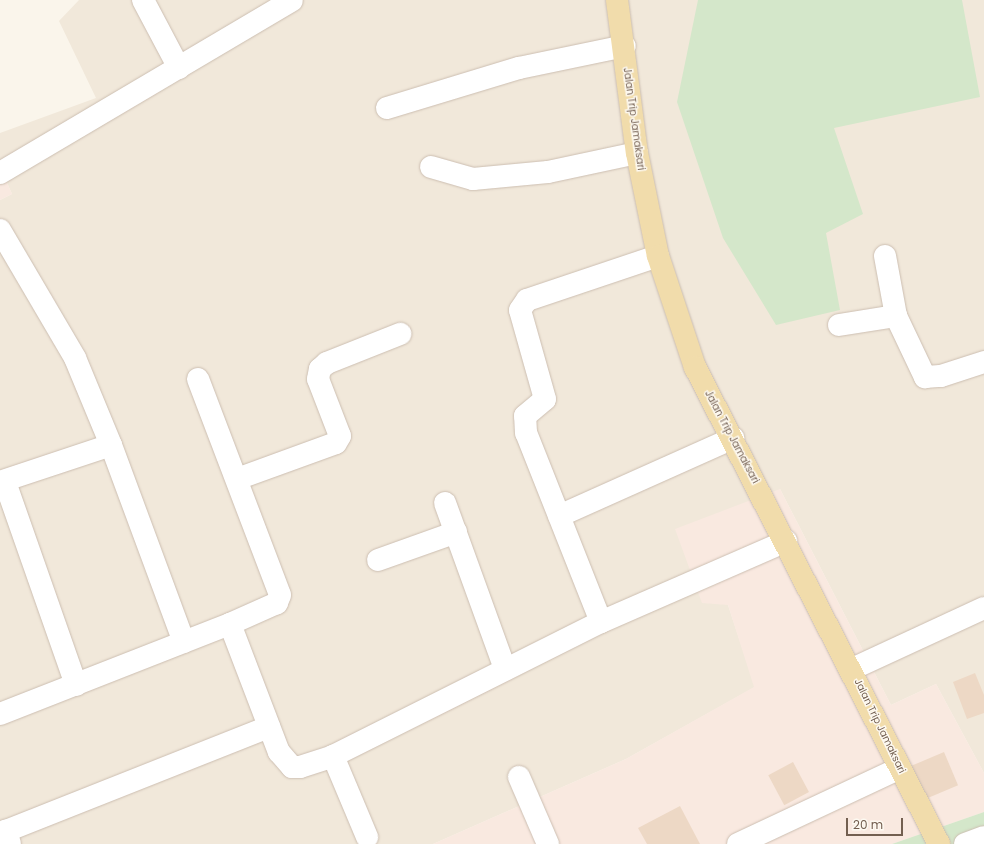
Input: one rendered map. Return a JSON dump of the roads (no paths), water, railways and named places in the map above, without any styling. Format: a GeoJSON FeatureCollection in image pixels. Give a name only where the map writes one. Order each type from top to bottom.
{"type":"FeatureCollection","features":[{"type":"Feature","properties":{"kind":"main road","name":"Jalan Trip Jamaksari"},"geometry":{"type":"LineString","coordinates":[[617,0],[625,46],[636,154],[658,256],[695,368],[754,476],[852,669],[900,768],[940,844]]}},
{"type":"Feature","properties":{"kind":"street"},"geometry":{"type":"LineString","coordinates":[[143,0],[179,68]]}},
{"type":"Feature","properties":{"kind":"street"},"geometry":{"type":"LineString","coordinates":[[0,173],[292,0]]}},
{"type":"Feature","properties":{"kind":"street"},"geometry":{"type":"LineString","coordinates":[[387,108],[519,68],[625,46]]}},
{"type":"Feature","properties":{"kind":"street"},"geometry":{"type":"LineString","coordinates":[[430,167],[473,180],[548,172],[636,154]]}},
{"type":"Feature","properties":{"kind":"street"},"geometry":{"type":"LineString","coordinates":[[0,230],[75,358],[110,445],[184,642]]}},
{"type":"Feature","properties":{"kind":"street"},"geometry":{"type":"LineString","coordinates":[[601,622],[524,424],[528,411],[545,399],[522,304],[658,256]]}},
{"type":"Feature","properties":{"kind":"street"},"geometry":{"type":"LineString","coordinates":[[885,256],[896,316],[925,377],[941,376],[984,362]]}},
{"type":"Feature","properties":{"kind":"street"},"geometry":{"type":"LineString","coordinates":[[839,325],[896,316]]}},
{"type":"Feature","properties":{"kind":"street"},"geometry":{"type":"LineString","coordinates":[[237,479],[336,443],[340,436],[318,379],[320,370],[327,363],[400,334]]}},
{"type":"Feature","properties":{"kind":"street"},"geometry":{"type":"LineString","coordinates":[[0,714],[230,624],[277,603],[280,595],[198,379]]}},
{"type":"Feature","properties":{"kind":"street"},"geometry":{"type":"LineString","coordinates":[[559,516],[734,441]]}},
{"type":"Feature","properties":{"kind":"street"},"geometry":{"type":"LineString","coordinates":[[76,685],[3,482],[110,445]]}},
{"type":"Feature","properties":{"kind":"street"},"geometry":{"type":"LineString","coordinates":[[445,503],[505,668]]}},
{"type":"Feature","properties":{"kind":"street"},"geometry":{"type":"LineString","coordinates":[[378,560],[456,532]]}},
{"type":"Feature","properties":{"kind":"street"},"geometry":{"type":"LineString","coordinates":[[230,624],[279,752],[292,767],[333,756],[505,668],[601,622],[786,541]]}},
{"type":"Feature","properties":{"kind":"street"},"geometry":{"type":"LineString","coordinates":[[852,669],[984,608]]}},
{"type":"Feature","properties":{"kind":"street"},"geometry":{"type":"LineString","coordinates":[[5,829],[269,727]]}},
{"type":"Feature","properties":{"kind":"street"},"geometry":{"type":"LineString","coordinates":[[333,756],[367,837]]}},
{"type":"Feature","properties":{"kind":"street"},"geometry":{"type":"LineString","coordinates":[[738,844],[900,768]]}},
{"type":"Feature","properties":{"kind":"street"},"geometry":{"type":"LineString","coordinates":[[519,777],[548,844]]}},
{"type":"Feature","properties":{"kind":"street"},"geometry":{"type":"LineString","coordinates":[[965,844],[984,837]]}}]}
